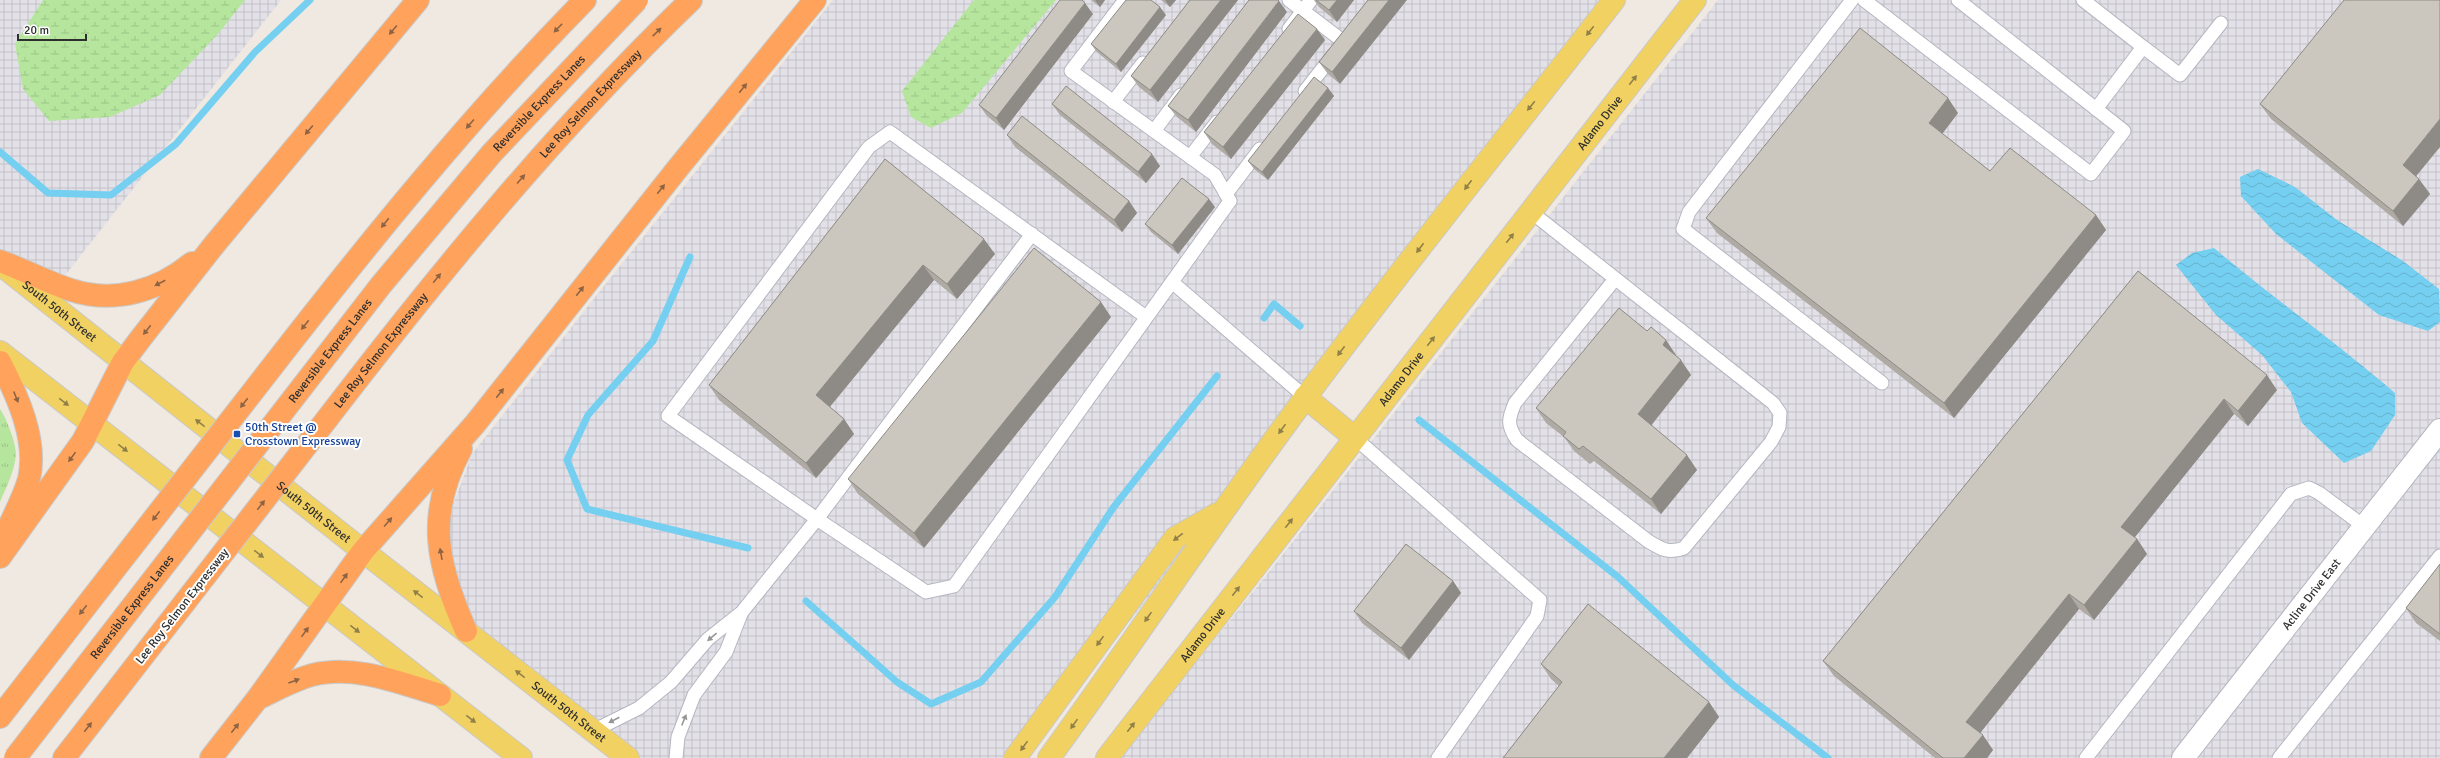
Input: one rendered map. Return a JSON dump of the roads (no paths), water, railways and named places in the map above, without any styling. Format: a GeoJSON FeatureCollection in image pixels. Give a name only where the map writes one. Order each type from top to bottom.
{"type":"FeatureCollection","features":[{"type":"Feature","properties":{"kind":"highway"},"geometry":{"type":"LineString","coordinates":[[0,557],[83,441],[93,424],[123,362],[214,245],[418,0]]}},
{"type":"Feature","properties":{"kind":"highway"},"geometry":{"type":"LineString","coordinates":[[0,717],[396,210],[525,62],[585,0]]}},
{"type":"Feature","properties":{"kind":"highway","name":"Reversible Express Lanes"},"geometry":{"type":"LineString","coordinates":[[15,758],[381,285],[497,147],[637,0]]}},
{"type":"Feature","properties":{"kind":"highway","name":"Lee Roy Selmon Expressway"},"geometry":{"type":"LineString","coordinates":[[64,758],[327,419],[492,212],[596,96],[691,0]]}},
{"type":"Feature","properties":{"kind":"highway"},"geometry":{"type":"LineString","coordinates":[[211,758],[258,698],[363,551],[475,424],[678,168],[815,0]]}},
{"type":"Feature","properties":{"kind":"highway"},"geometry":{"type":"LineString","coordinates":[[0,263],[72,291],[109,296],[127,295],[159,284],[190,265],[214,245]]}},
{"type":"Feature","properties":{"kind":"highway"},"geometry":{"type":"LineString","coordinates":[[0,362],[24,420],[29,443],[30,463],[29,479],[0,546]]}},
{"type":"Feature","properties":{"kind":"highway"},"geometry":{"type":"LineString","coordinates":[[466,631],[445,575],[440,552],[438,519],[440,503],[449,477],[475,424]]}},
{"type":"Feature","properties":{"kind":"highway"},"geometry":{"type":"LineString","coordinates":[[258,698],[289,683],[330,672],[361,673],[440,695]]}},
{"type":"Feature","properties":{"kind":"main road"},"geometry":{"type":"LineString","coordinates":[[1049,758],[1223,510],[1306,397],[1487,160],[1614,0]]}},
{"type":"Feature","properties":{"kind":"main road","name":"Adamo Drive"},"geometry":{"type":"LineString","coordinates":[[1107,758],[1695,0]]}},
{"type":"Feature","properties":{"kind":"main road","name":"South 50th Street"},"geometry":{"type":"LineString","coordinates":[[0,263],[123,362],[628,758]]}},
{"type":"Feature","properties":{"kind":"main road"},"geometry":{"type":"LineString","coordinates":[[0,352],[521,758]]}},
{"type":"Feature","properties":{"kind":"main road"},"geometry":{"type":"LineString","coordinates":[[1306,397],[1355,438]]}},
{"type":"Feature","properties":{"kind":"main road"},"geometry":{"type":"LineString","coordinates":[[1015,758],[1175,538],[1223,510]]}},
{"type":"Feature","properties":{"kind":"street","name":"Acline Drive East"},"geometry":{"type":"LineString","coordinates":[[2183,758],[2440,430]]}},
{"type":"Feature","properties":{"kind":"lane"},"geometry":{"type":"LineString","coordinates":[[1125,0],[1071,71],[1215,175],[1230,201],[954,586],[926,592],[668,416],[864,153],[869,147],[890,132],[1146,318]]}},
{"type":"Feature","properties":{"kind":"lane"},"geometry":{"type":"LineString","coordinates":[[1289,0],[1344,42]]}},
{"type":"Feature","properties":{"kind":"lane"},"geometry":{"type":"LineString","coordinates":[[1279,41],[1311,0]]}},
{"type":"Feature","properties":{"kind":"lane"},"geometry":{"type":"LineString","coordinates":[[1852,0],[1690,212],[1683,229],[1882,383]]}},
{"type":"Feature","properties":{"kind":"lane"},"geometry":{"type":"LineString","coordinates":[[1864,0],[2091,174],[2124,131],[1958,0]]}},
{"type":"Feature","properties":{"kind":"lane"},"geometry":{"type":"LineString","coordinates":[[2083,0],[2180,75],[2221,23]]}},
{"type":"Feature","properties":{"kind":"lane"},"geometry":{"type":"LineString","coordinates":[[1296,103],[1353,30]]}},
{"type":"Feature","properties":{"kind":"lane"},"geometry":{"type":"LineString","coordinates":[[2096,109],[2143,47]]}},
{"type":"Feature","properties":{"kind":"lane"},"geometry":{"type":"LineString","coordinates":[[1113,102],[1150,54]]}},
{"type":"Feature","properties":{"kind":"lane"},"geometry":{"type":"LineString","coordinates":[[1154,131],[1187,87]]}},
{"type":"Feature","properties":{"kind":"lane"},"geometry":{"type":"LineString","coordinates":[[1190,157],[1223,114]]}},
{"type":"Feature","properties":{"kind":"lane"},"geometry":{"type":"LineString","coordinates":[[1226,194],[1268,139]]}},
{"type":"Feature","properties":{"kind":"lane"},"geometry":{"type":"LineString","coordinates":[[1531,212],[1616,279],[1772,403],[1780,413],[1779,427],[1771,442],[1684,548],[1673,552],[1662,550],[1648,540],[1517,440],[1509,429],[1508,418],[1515,403],[1616,279]]}},
{"type":"Feature","properties":{"kind":"lane"},"geometry":{"type":"LineString","coordinates":[[594,731],[639,708],[672,682],[708,639],[742,612],[817,519],[1032,234]]}},
{"type":"Feature","properties":{"kind":"lane"},"geometry":{"type":"LineString","coordinates":[[1172,282],[1306,397]]}},
{"type":"Feature","properties":{"kind":"lane"},"geometry":{"type":"LineString","coordinates":[[1355,438],[1540,600],[1537,616],[1438,758]]}},
{"type":"Feature","properties":{"kind":"lane"},"geometry":{"type":"LineString","coordinates":[[2086,758],[2291,494],[2309,488],[2319,492],[2365,527]]}},
{"type":"Feature","properties":{"kind":"lane"},"geometry":{"type":"LineString","coordinates":[[2279,758],[2440,556]]}},
{"type":"Feature","properties":{"kind":"lane"},"geometry":{"type":"LineString","coordinates":[[676,758],[678,737],[694,695],[726,652],[742,612]]}},
{"type":"Feature","properties":{"kind":"water"},"geometry":{"type":"Polygon","coordinates":[[[2258,169],[2295,187],[2337,220],[2403,261],[2439,289],[2440,322],[2428,331],[2379,315],[2276,234],[2241,196],[2240,177],[2258,169]]]}},
{"type":"Feature","properties":{"kind":"water"},"geometry":{"type":"Polygon","coordinates":[[[2214,248],[2395,393],[2395,415],[2371,451],[2344,463],[2302,423],[2291,392],[2262,355],[2216,315],[2176,265],[2192,253],[2214,248]]]}},
{"type":"Feature","properties":{"kind":"waterway"},"geometry":{"type":"LineString","coordinates":[[0,152],[48,193],[111,195],[176,144],[255,52],[310,0]]}},
{"type":"Feature","properties":{"kind":"waterway"},"geometry":{"type":"LineString","coordinates":[[690,257],[653,341],[588,415],[567,460],[587,509],[748,548]]}},
{"type":"Feature","properties":{"kind":"waterway"},"geometry":{"type":"LineString","coordinates":[[1264,318],[1274,304],[1300,326]]}},
{"type":"Feature","properties":{"kind":"waterway"},"geometry":{"type":"LineString","coordinates":[[806,601],[897,682],[931,704],[981,682],[1055,597],[1113,508],[1217,376]]}},
{"type":"Feature","properties":{"kind":"waterway"},"geometry":{"type":"LineString","coordinates":[[1419,420],[1618,577],[1733,685],[1828,758]]}},
{"type":"Feature","properties":{"kind":"place","name":"50th Street @ Crosstown Expressway"},"geometry":{"type":"Point","coordinates":[237,434]}}]}
